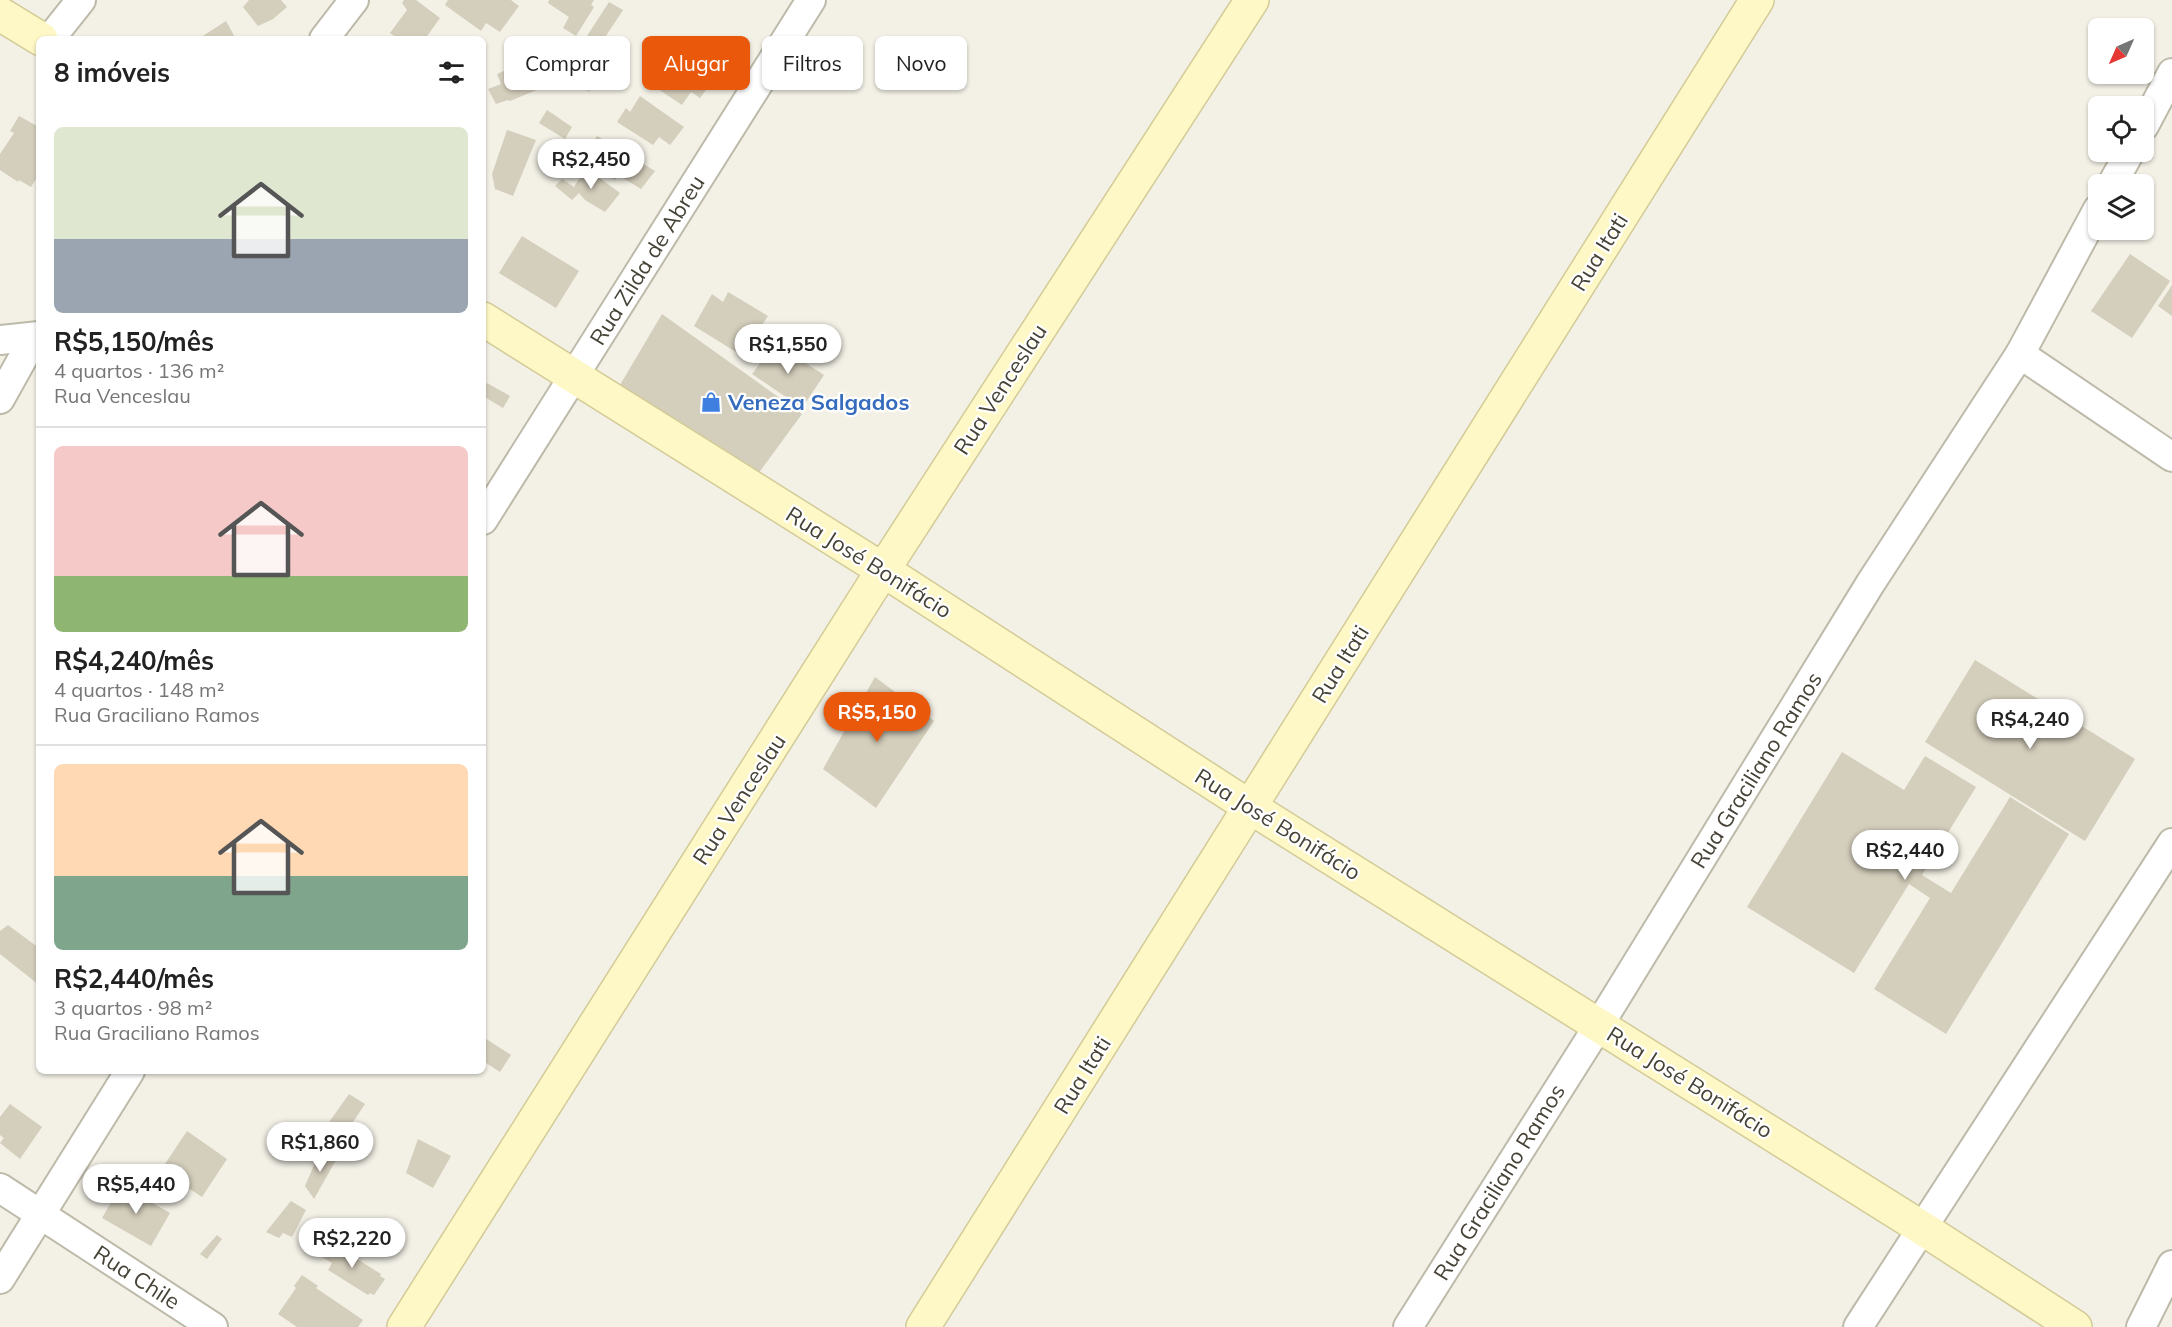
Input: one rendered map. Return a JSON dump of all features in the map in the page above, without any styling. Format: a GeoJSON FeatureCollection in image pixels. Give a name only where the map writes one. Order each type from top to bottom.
{"type":"FeatureCollection","features":[{"type":"Feature","properties":{"kind":"street"},"geometry":{"type":"LineString","coordinates":[[52,36],[81,0]]}},
{"type":"Feature","properties":{"kind":"street"},"geometry":{"type":"LineString","coordinates":[[326,36],[354,0]]}},
{"type":"Feature","properties":{"kind":"street","name":"Rua Zilda de Abreu"},"geometry":{"type":"LineString","coordinates":[[486,515],[811,0]]}},
{"type":"Feature","properties":{"kind":"street","name":"Rua Venceslau"},"geometry":{"type":"LineString","coordinates":[[404,1327],[883,570],[1252,0]]}},
{"type":"Feature","properties":{"kind":"street","name":"Rua Itati"},"geometry":{"type":"LineString","coordinates":[[923,1327],[1757,0]]}},
{"type":"Feature","properties":{"kind":"street"},"geometry":{"type":"LineString","coordinates":[[0,14],[36,36]]}},
{"type":"Feature","properties":{"kind":"street"},"geometry":{"type":"LineString","coordinates":[[2154,107],[2172,73]]}},
{"type":"Feature","properties":{"kind":"street","name":"Rua Graciliano Ramos"},"geometry":{"type":"LineString","coordinates":[[1408,1327],[1599,1025],[1870,584],[2020,354],[2088,228]]}},
{"type":"Feature","properties":{"kind":"street","name":"Rua José Bonifácio"},"geometry":{"type":"LineString","coordinates":[[486,321],[883,570],[1250,807],[1922,1228],[2075,1327]]}},
{"type":"Feature","properties":{"kind":"street"},"geometry":{"type":"LineString","coordinates":[[0,340],[36,337]]}},
{"type":"Feature","properties":{"kind":"street"},"geometry":{"type":"LineString","coordinates":[[0,399],[36,337]]}},
{"type":"Feature","properties":{"kind":"street"},"geometry":{"type":"LineString","coordinates":[[2020,354],[2172,457]]}},
{"type":"Feature","properties":{"kind":"street"},"geometry":{"type":"LineString","coordinates":[[1858,1327],[2172,843]]}},
{"type":"Feature","properties":{"kind":"street"},"geometry":{"type":"LineString","coordinates":[[0,1279],[128,1074]]}},
{"type":"Feature","properties":{"kind":"street","name":"Rua Chile"},"geometry":{"type":"LineString","coordinates":[[0,1188],[213,1327]]}},
{"type":"Feature","properties":{"kind":"street"},"geometry":{"type":"LineString","coordinates":[[2141,1327],[2172,1265]]}},
{"type":"Feature","properties":{"kind":"building"},"geometry":{"type":"Polygon","coordinates":[[[249,0],[281,0],[287,7],[273,19],[258,26],[243,7],[249,0]]]}},
{"type":"Feature","properties":{"kind":"building"},"geometry":{"type":"Polygon","coordinates":[[[404,0],[416,0],[440,18],[427,36],[394,36],[390,33],[407,10],[402,3],[404,0]]]}},
{"type":"Feature","properties":{"kind":"building"},"geometry":{"type":"Polygon","coordinates":[[[448,0],[511,0],[519,6],[500,32],[486,23],[481,31],[445,5],[448,0]]]}},
{"type":"Feature","properties":{"kind":"building"},"geometry":{"type":"Polygon","coordinates":[[[549,0],[594,0],[591,5],[594,7],[576,36],[563,28],[569,17],[548,3],[549,0]]]}},
{"type":"Feature","properties":{"kind":"building"},"geometry":{"type":"Polygon","coordinates":[[[609,2],[623,10],[606,36],[587,36],[609,2]]]}},
{"type":"Feature","properties":{"kind":"building"},"geometry":{"type":"Polygon","coordinates":[[[226,21],[234,36],[203,36],[226,21]]]}},
{"type":"Feature","properties":{"kind":"building"},"geometry":{"type":"Polygon","coordinates":[[[504,71],[504,90],[537,90],[496,104],[488,89],[501,84],[497,74],[504,71]]]}},
{"type":"Feature","properties":{"kind":"building"},"geometry":{"type":"Polygon","coordinates":[[[660,90],[706,90],[700,98],[691,92],[682,105],[660,90]]]}},
{"type":"Feature","properties":{"kind":"building"},"geometry":{"type":"Polygon","coordinates":[[[640,96],[684,127],[670,145],[659,137],[653,145],[617,122],[626,108],[630,112],[640,96]]]}},
{"type":"Feature","properties":{"kind":"building"},"geometry":{"type":"Polygon","coordinates":[[[547,110],[572,127],[565,139],[539,123],[547,110]]]}},
{"type":"Feature","properties":{"kind":"building"},"geometry":{"type":"Polygon","coordinates":[[[19,116],[36,125],[36,179],[31,187],[19,180],[18,182],[0,170],[0,154],[14,133],[10,131],[19,116]]]}},
{"type":"Feature","properties":{"kind":"building"},"geometry":{"type":"Polygon","coordinates":[[[507,130],[536,140],[513,196],[495,189],[492,174],[507,130]]]}},
{"type":"Feature","properties":{"kind":"building"},"geometry":{"type":"Polygon","coordinates":[[[597,136],[655,171],[641,189],[618,175],[615,180],[603,173],[605,168],[585,156],[597,136]]]}},
{"type":"Feature","properties":{"kind":"building"},"geometry":{"type":"Polygon","coordinates":[[[586,168],[620,193],[605,212],[585,200],[579,193],[572,200],[555,186],[562,179],[574,187],[586,168]]]}},
{"type":"Feature","properties":{"kind":"building"},"geometry":{"type":"Polygon","coordinates":[[[522,236],[579,271],[556,308],[499,273],[522,236]]]}},
{"type":"Feature","properties":{"kind":"building"},"geometry":{"type":"Polygon","coordinates":[[[2130,254],[2170,281],[2132,338],[2091,311],[2130,254]]]}},
{"type":"Feature","properties":{"kind":"building"},"geometry":{"type":"Polygon","coordinates":[[[2172,285],[2172,316],[2158,306],[2172,285]]]}},
{"type":"Feature","properties":{"kind":"building"},"geometry":{"type":"Polygon","coordinates":[[[728,292],[768,316],[757,332],[765,337],[749,360],[694,326],[712,294],[723,302],[728,292]]]}},
{"type":"Feature","properties":{"kind":"building","name":"Veneza Salgados"},"geometry":{"type":"Polygon","coordinates":[[[662,314],[802,414],[758,474],[617,390],[662,314]]]}},
{"type":"Feature","properties":{"kind":"building"},"geometry":{"type":"Polygon","coordinates":[[[775,343],[824,375],[802,408],[752,374],[775,343]]]}},
{"type":"Feature","properties":{"kind":"building"},"geometry":{"type":"Polygon","coordinates":[[[487,383],[510,396],[503,408],[486,398],[487,383]]]}},
{"type":"Feature","properties":{"kind":"building"},"geometry":{"type":"Polygon","coordinates":[[[1975,660],[2135,759],[2085,841],[1925,742],[1975,660]]]}},
{"type":"Feature","properties":{"kind":"building"},"geometry":{"type":"Polygon","coordinates":[[[875,677],[934,721],[876,808],[823,769],[875,677]]]}},
{"type":"Feature","properties":{"kind":"building"},"geometry":{"type":"Polygon","coordinates":[[[1842,752],[1904,790],[1925,756],[1976,787],[1922,875],[1951,893],[2010,797],[2069,834],[1946,1034],[1874,989],[1930,898],[1909,884],[1854,973],[1747,907],[1842,752]]]}},
{"type":"Feature","properties":{"kind":"building"},"geometry":{"type":"Polygon","coordinates":[[[8,925],[36,946],[36,983],[0,954],[0,931],[8,925]]]}},
{"type":"Feature","properties":{"kind":"building"},"geometry":{"type":"Polygon","coordinates":[[[486,1039],[511,1055],[500,1072],[486,1063],[486,1039]]]}},
{"type":"Feature","properties":{"kind":"building"},"geometry":{"type":"Polygon","coordinates":[[[349,1094],[365,1104],[343,1137],[325,1128],[349,1094]]]}},
{"type":"Feature","properties":{"kind":"building"},"geometry":{"type":"Polygon","coordinates":[[[10,1104],[42,1127],[20,1159],[0,1143],[4,1138],[0,1135],[0,1117],[10,1104]]]}},
{"type":"Feature","properties":{"kind":"building"},"geometry":{"type":"Polygon","coordinates":[[[187,1131],[227,1159],[202,1197],[161,1170],[187,1131]]]}},
{"type":"Feature","properties":{"kind":"building"},"geometry":{"type":"Polygon","coordinates":[[[418,1139],[451,1156],[433,1188],[406,1173],[418,1139]]]}},
{"type":"Feature","properties":{"kind":"building"},"geometry":{"type":"Polygon","coordinates":[[[321,1149],[336,1160],[314,1199],[305,1186],[321,1149]]]}},
{"type":"Feature","properties":{"kind":"building"},"geometry":{"type":"Polygon","coordinates":[[[121,1185],[170,1213],[151,1246],[102,1218],[121,1185]]]}},
{"type":"Feature","properties":{"kind":"building"},"geometry":{"type":"Polygon","coordinates":[[[291,1201],[306,1210],[292,1237],[283,1233],[279,1238],[266,1232],[291,1201]]]}},
{"type":"Feature","properties":{"kind":"building"},"geometry":{"type":"Polygon","coordinates":[[[217,1235],[222,1239],[207,1259],[200,1254],[217,1235]]]}},
{"type":"Feature","properties":{"kind":"building"},"geometry":{"type":"Polygon","coordinates":[[[325,1239],[381,1274],[380,1276],[385,1279],[374,1295],[370,1293],[368,1295],[328,1270],[332,1263],[320,1256],[325,1239]]]}},
{"type":"Feature","properties":{"kind":"building"},"geometry":{"type":"Polygon","coordinates":[[[302,1275],[318,1286],[316,1288],[363,1320],[358,1327],[297,1327],[278,1314],[302,1275]]]}},
{"type":"Feature","properties":{"kind":"place","name":"Veneza Salgados"},"geometry":{"type":"Point","coordinates":[711,402]}}]}
